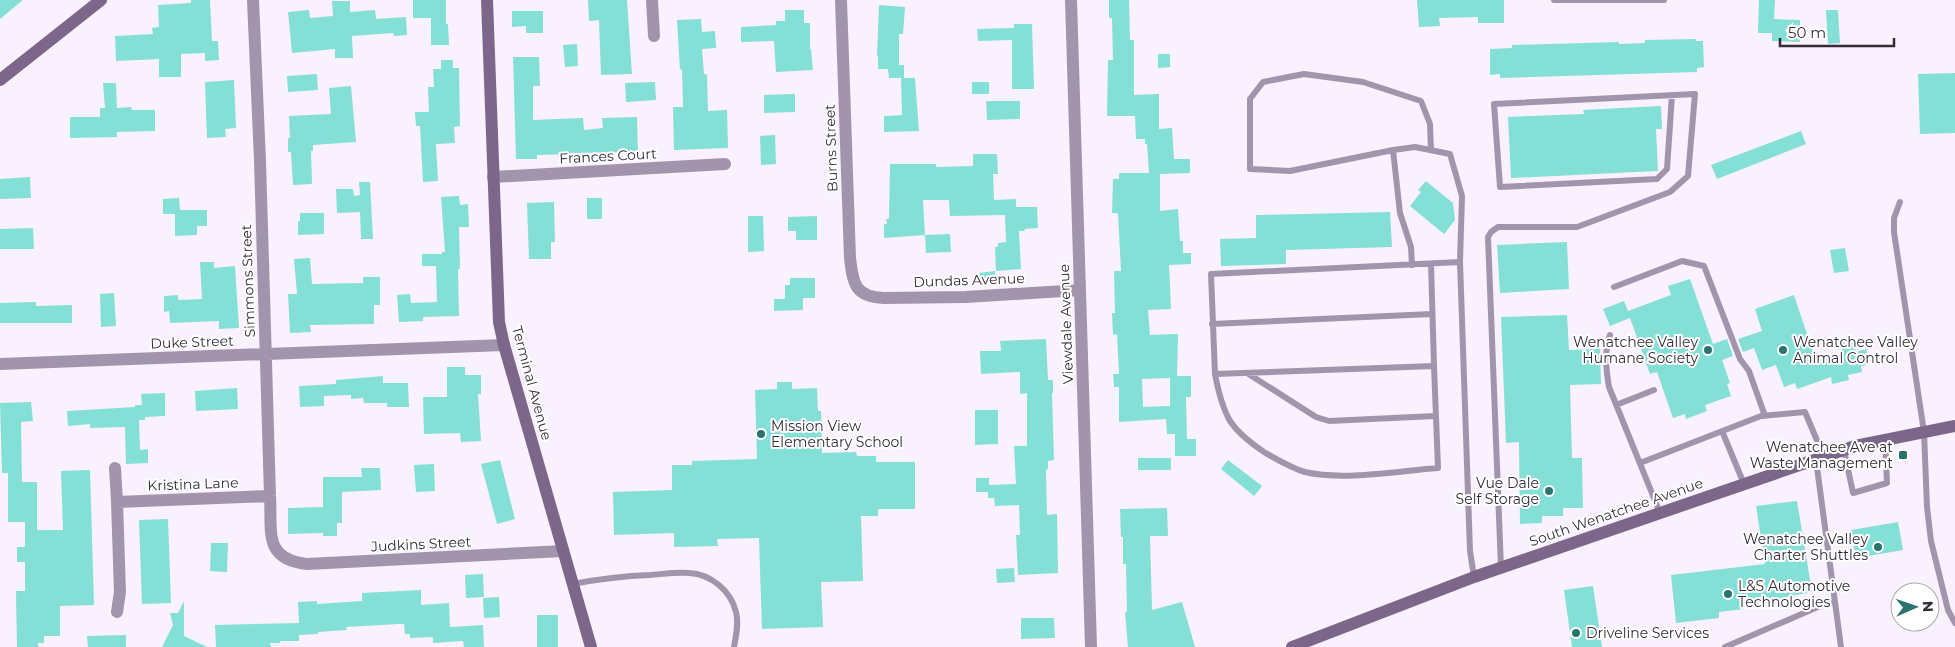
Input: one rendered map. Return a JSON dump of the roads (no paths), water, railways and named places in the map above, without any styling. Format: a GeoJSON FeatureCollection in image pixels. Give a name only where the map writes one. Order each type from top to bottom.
{"type":"FeatureCollection","features":[{"type":"Feature","properties":{"kind":"main road"},"geometry":{"type":"LineString","coordinates":[[0,80],[101,0]]}},
{"type":"Feature","properties":{"kind":"main road","name":"Terminal Avenue"},"geometry":{"type":"LineString","coordinates":[[487,0],[500,322],[504,345],[592,647]]}},
{"type":"Feature","properties":{"kind":"main road","name":"South Wenatchee Avenue"},"geometry":{"type":"LineString","coordinates":[[1292,647],[1474,576],[1844,450],[1955,426]]}},
{"type":"Feature","properties":{"kind":"street","name":"Simmons Street"},"geometry":{"type":"LineString","coordinates":[[253,0],[272,540],[276,551],[282,558]]}},
{"type":"Feature","properties":{"kind":"street"},"geometry":{"type":"LineString","coordinates":[[652,0],[654,36]]}},
{"type":"Feature","properties":{"kind":"street","name":"Burns Street"},"geometry":{"type":"LineString","coordinates":[[841,0],[850,258],[852,278],[855,287],[860,292]]}},
{"type":"Feature","properties":{"kind":"street","name":"Viewdale Avenue"},"geometry":{"type":"LineString","coordinates":[[1071,0],[1091,647]]}},
{"type":"Feature","properties":{"kind":"street","name":"Frances Court"},"geometry":{"type":"LineString","coordinates":[[493,176],[724,164]]}},
{"type":"Feature","properties":{"kind":"street","name":"Dundas Avenue"},"geometry":{"type":"LineString","coordinates":[[860,292],[873,298],[884,298],[966,297],[1080,290]]}},
{"type":"Feature","properties":{"kind":"street","name":"Duke Street"},"geometry":{"type":"LineString","coordinates":[[0,364],[504,345]]}},
{"type":"Feature","properties":{"kind":"street"},"geometry":{"type":"LineString","coordinates":[[115,468],[120,592],[117,612]]}},
{"type":"Feature","properties":{"kind":"street","name":"Kristina Lane"},"geometry":{"type":"LineString","coordinates":[[117,502],[270,496]]}},
{"type":"Feature","properties":{"kind":"street","name":"Judkins Street"},"geometry":{"type":"LineString","coordinates":[[282,558],[293,563],[307,564],[563,551]]}},
{"type":"Feature","properties":{"kind":"lane"},"geometry":{"type":"LineString","coordinates":[[1554,0],[1664,0]]}},
{"type":"Feature","properties":{"kind":"lane"},"geometry":{"type":"LineString","coordinates":[[1431,150],[1430,124],[1422,101],[1363,82],[1304,74],[1263,82],[1250,99],[1250,169],[1290,171],[1415,147],[1450,154],[1462,196],[1460,262],[1470,552],[1474,576]]}},
{"type":"Feature","properties":{"kind":"lane"},"geometry":{"type":"LineString","coordinates":[[1501,568],[1488,237],[1498,227],[1577,227],[1670,192],[1688,176],[1695,94],[1672,95],[1494,104],[1500,187],[1657,178],[1667,169],[1672,95]]}},
{"type":"Feature","properties":{"kind":"lane"},"geometry":{"type":"LineString","coordinates":[[1393,150],[1400,213],[1411,247],[1412,265]]}},
{"type":"Feature","properties":{"kind":"lane"},"geometry":{"type":"LineString","coordinates":[[1900,202],[1894,218],[1894,232],[1924,432],[1927,507],[1931,541],[1948,610],[1955,623]]}},
{"type":"Feature","properties":{"kind":"lane"},"geometry":{"type":"LineString","coordinates":[[1614,287],[1682,261],[1704,266],[1740,359],[1749,371],[1765,416]]}},
{"type":"Feature","properties":{"kind":"lane"},"geometry":{"type":"LineString","coordinates":[[1431,264],[1438,468],[1367,474],[1330,475],[1304,472],[1256,447],[1230,421],[1221,398],[1215,374],[1211,274],[1460,262]]}},
{"type":"Feature","properties":{"kind":"lane"},"geometry":{"type":"LineString","coordinates":[[1212,324],[1432,314]]}},
{"type":"Feature","properties":{"kind":"lane"},"geometry":{"type":"LineString","coordinates":[[1610,335],[1607,345],[1606,367],[1609,387],[1660,513]]}},
{"type":"Feature","properties":{"kind":"lane"},"geometry":{"type":"LineString","coordinates":[[1215,374],[1434,366]]}},
{"type":"Feature","properties":{"kind":"lane"},"geometry":{"type":"LineString","coordinates":[[1246,373],[1316,416],[1329,421],[1435,416]]}},
{"type":"Feature","properties":{"kind":"lane"},"geometry":{"type":"LineString","coordinates":[[1616,404],[1654,390]]}},
{"type":"Feature","properties":{"kind":"lane"},"geometry":{"type":"LineString","coordinates":[[1640,463],[1765,416],[1805,412],[1820,458],[1834,600],[1841,647]]}},
{"type":"Feature","properties":{"kind":"lane"},"geometry":{"type":"LineString","coordinates":[[1722,431],[1744,484]]}},
{"type":"Feature","properties":{"kind":"lane"},"geometry":{"type":"LineString","coordinates":[[1844,450],[1853,492],[1886,483],[1884,440]]}},
{"type":"Feature","properties":{"kind":"lane"},"geometry":{"type":"LineString","coordinates":[[573,584],[612,577],[690,572],[710,578],[720,586],[736,612],[737,630],[734,647]]}},
{"type":"Feature","properties":{"kind":"lane"},"geometry":{"type":"LineString","coordinates":[[1726,647],[1834,600]]}},
{"type":"Feature","properties":{"kind":"place","name":"Wenatchee Valley Humane Society"},"geometry":{"type":"Point","coordinates":[1708,350]}},
{"type":"Feature","properties":{"kind":"place","name":"Wenatchee Valley Animal Control"},"geometry":{"type":"Point","coordinates":[1783,350]}},
{"type":"Feature","properties":{"kind":"place","name":"Mission View Elementary School"},"geometry":{"type":"Point","coordinates":[761,434]}},
{"type":"Feature","properties":{"kind":"place","name":"Wenatchee Ave at Waste Management"},"geometry":{"type":"Point","coordinates":[1903,455]}},
{"type":"Feature","properties":{"kind":"place","name":"Vue Dale Self Storage"},"geometry":{"type":"Point","coordinates":[1549,491]}},
{"type":"Feature","properties":{"kind":"place","name":"Wenatchee Valley Charter Shuttles"},"geometry":{"type":"Point","coordinates":[1878,547]}},
{"type":"Feature","properties":{"kind":"place","name":"L&S Automotive Technologies"},"geometry":{"type":"Point","coordinates":[1728,594]}},
{"type":"Feature","properties":{"kind":"place","name":"Driveline Services"},"geometry":{"type":"Point","coordinates":[1576,633]}}]}
